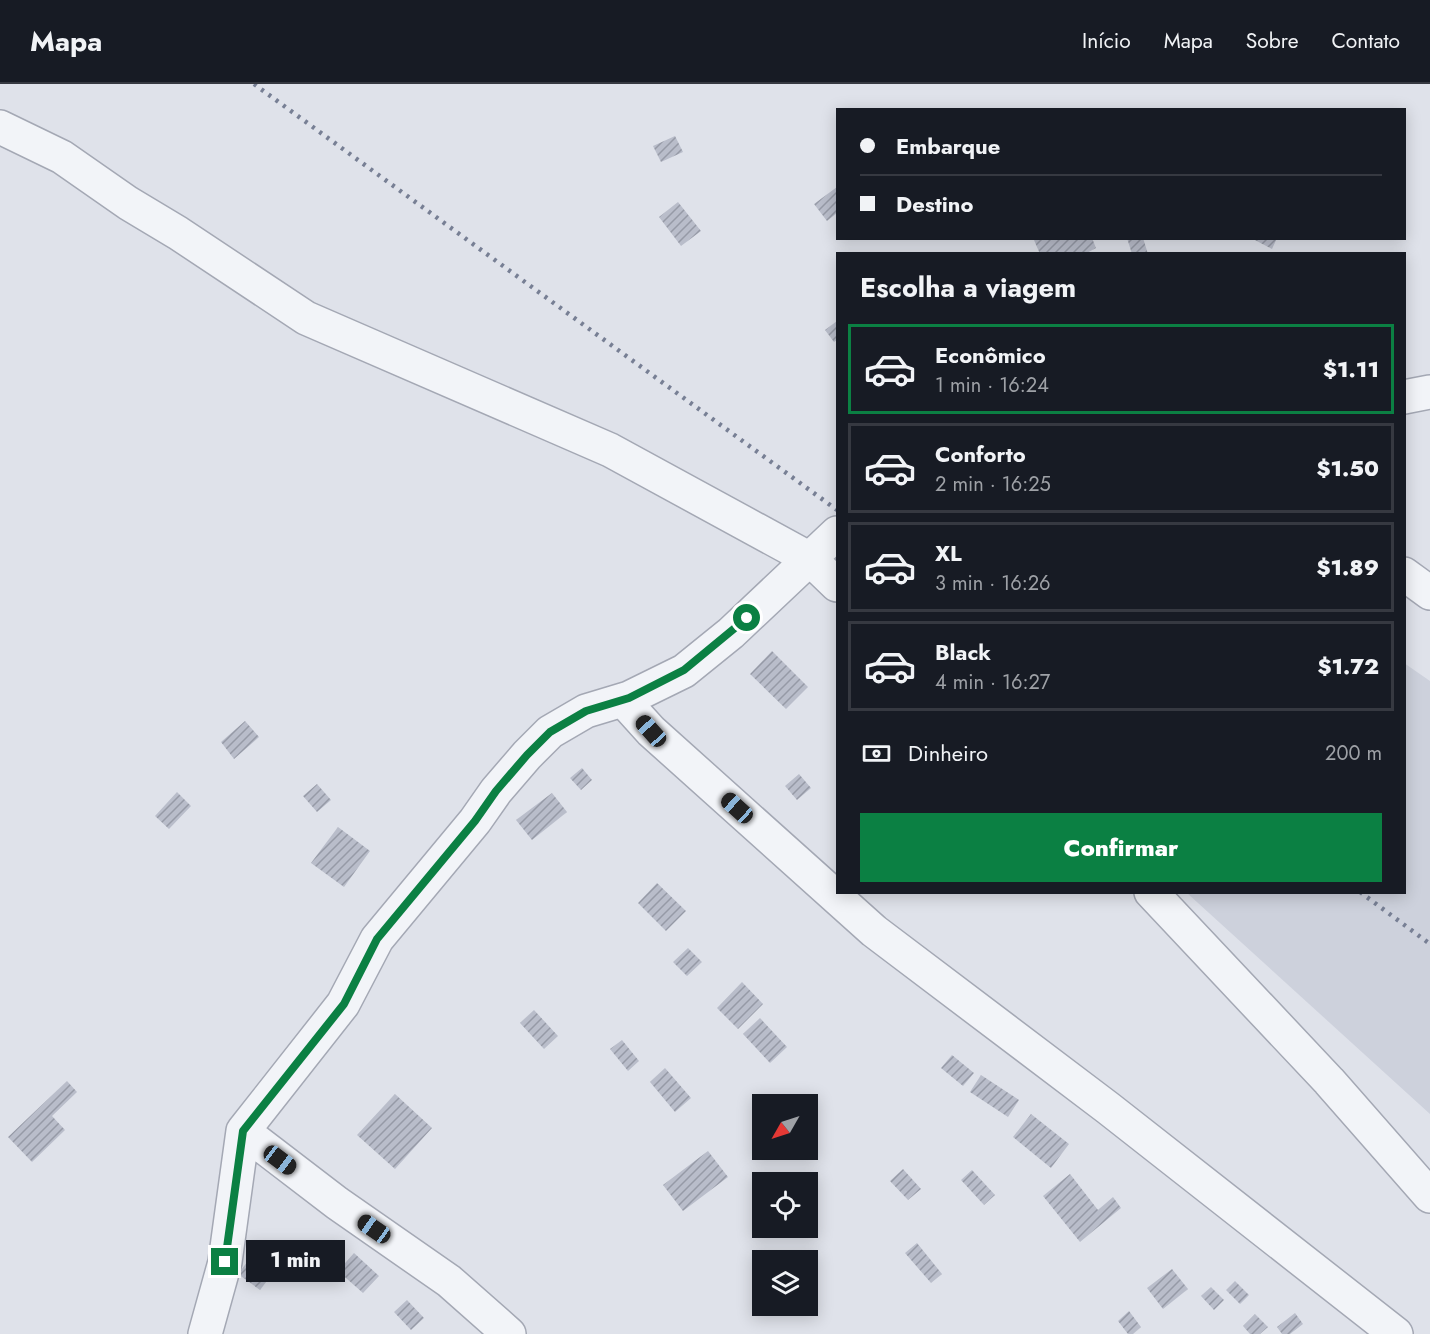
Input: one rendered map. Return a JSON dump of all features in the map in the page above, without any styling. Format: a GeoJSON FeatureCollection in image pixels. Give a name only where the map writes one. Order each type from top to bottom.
{"type":"FeatureCollection","features":[{"type":"Feature","properties":{"kind":"street"},"geometry":{"type":"LineString","coordinates":[[0,128],[62,157],[128,203],[178,233],[306,318],[610,450],[810,559],[836,584]]}},
{"type":"Feature","properties":{"kind":"street"},"geometry":{"type":"LineString","coordinates":[[0,154],[62,157]]}},
{"type":"Feature","properties":{"kind":"street"},"geometry":{"type":"LineString","coordinates":[[1406,397],[1430,392]]}},
{"type":"Feature","properties":{"kind":"street"},"geometry":{"type":"LineString","coordinates":[[205,1334],[225,1262],[243,1131],[344,1004],[377,939],[447,856],[496,791],[550,732],[586,711],[624,700],[684,670],[731,633],[836,534]]}},
{"type":"Feature","properties":{"kind":"street"},"geometry":{"type":"LineString","coordinates":[[1406,575],[1430,593]]}},
{"type":"Feature","properties":{"kind":"street"},"geometry":{"type":"LineString","coordinates":[[624,700],[651,731],[874,931],[1099,1101],[1396,1334]]}},
{"type":"Feature","properties":{"kind":"street"},"geometry":{"type":"LineString","coordinates":[[1153,894],[1329,1081],[1430,1196]]}},
{"type":"Feature","properties":{"kind":"street"},"geometry":{"type":"LineString","coordinates":[[243,1131],[337,1203],[449,1281],[509,1334]]}},
{"type":"Feature","properties":{"kind":"shaded area"},"geometry":{"type":"Polygon","coordinates":[[[1406,664],[1430,681],[1430,1114],[1188,894],[1406,894],[1406,664]]]}},
{"type":"Feature","properties":{"kind":"building"},"geometry":{"type":"Polygon","coordinates":[[[675,136],[683,152],[661,162],[653,146],[675,136]]]}},
{"type":"Feature","properties":{"kind":"building"},"geometry":{"type":"Polygon","coordinates":[[[836,188],[836,214],[827,221],[814,204],[836,188]]]}},
{"type":"Feature","properties":{"kind":"building"},"geometry":{"type":"Polygon","coordinates":[[[678,202],[701,231],[681,246],[659,217],[678,202]]]}},
{"type":"Feature","properties":{"kind":"building"},"geometry":{"type":"Polygon","coordinates":[[[1034,240],[1093,240],[1096,248],[1089,252],[1039,252],[1034,240]]]}},
{"type":"Feature","properties":{"kind":"building"},"geometry":{"type":"Polygon","coordinates":[[[1128,240],[1144,240],[1147,252],[1131,252],[1128,240]]]}},
{"type":"Feature","properties":{"kind":"building"},"geometry":{"type":"Polygon","coordinates":[[[1255,240],[1276,240],[1272,249],[1255,240]]]}},
{"type":"Feature","properties":{"kind":"building"},"geometry":{"type":"Polygon","coordinates":[[[836,322],[836,341],[834,342],[825,330],[836,322]]]}},
{"type":"Feature","properties":{"kind":"building"},"geometry":{"type":"Polygon","coordinates":[[[772,651],[808,687],[786,709],[750,674],[772,651]]]}},
{"type":"Feature","properties":{"kind":"building"},"geometry":{"type":"Polygon","coordinates":[[[245,721],[259,737],[234,759],[221,742],[245,721]]]}},
{"type":"Feature","properties":{"kind":"building"},"geometry":{"type":"Polygon","coordinates":[[[582,768],[592,780],[581,790],[570,778],[582,768]]]}},
{"type":"Feature","properties":{"kind":"building"},"geometry":{"type":"Polygon","coordinates":[[[799,774],[811,788],[797,800],[785,786],[799,774]]]}},
{"type":"Feature","properties":{"kind":"building"},"geometry":{"type":"Polygon","coordinates":[[[317,784],[331,800],[317,812],[303,796],[317,784]]]}},
{"type":"Feature","properties":{"kind":"building"},"geometry":{"type":"Polygon","coordinates":[[[177,792],[191,806],[169,829],[155,816],[177,792]]]}},
{"type":"Feature","properties":{"kind":"building"},"geometry":{"type":"Polygon","coordinates":[[[552,793],[567,812],[532,840],[516,820],[552,793]]]}},
{"type":"Feature","properties":{"kind":"building"},"geometry":{"type":"Polygon","coordinates":[[[338,827],[370,851],[344,887],[311,863],[338,827]]]}},
{"type":"Feature","properties":{"kind":"building"},"geometry":{"type":"Polygon","coordinates":[[[657,883],[686,911],[666,931],[638,903],[657,883]]]}},
{"type":"Feature","properties":{"kind":"building"},"geometry":{"type":"Polygon","coordinates":[[[688,948],[702,962],[687,976],[673,962],[688,948]]]}},
{"type":"Feature","properties":{"kind":"building"},"geometry":{"type":"Polygon","coordinates":[[[742,982],[763,1004],[738,1029],[717,1008],[742,982]]]}},
{"type":"Feature","properties":{"kind":"building"},"geometry":{"type":"Polygon","coordinates":[[[534,1010],[558,1036],[544,1049],[520,1023],[534,1010]]]}},
{"type":"Feature","properties":{"kind":"building"},"geometry":{"type":"Polygon","coordinates":[[[760,1018],[787,1047],[770,1063],[743,1034],[760,1018]]]}},
{"type":"Feature","properties":{"kind":"building"},"geometry":{"type":"Polygon","coordinates":[[[622,1040],[639,1061],[628,1071],[610,1049],[622,1040]]]}},
{"type":"Feature","properties":{"kind":"building"},"geometry":{"type":"Polygon","coordinates":[[[952,1055],[974,1073],[963,1086],[941,1068],[952,1055]]]}},
{"type":"Feature","properties":{"kind":"building"},"geometry":{"type":"Polygon","coordinates":[[[665,1068],[691,1098],[675,1112],[650,1082],[665,1068]]]}},
{"type":"Feature","properties":{"kind":"building"},"geometry":{"type":"Polygon","coordinates":[[[981,1075],[1019,1100],[1008,1117],[970,1092],[981,1075]]]}},
{"type":"Feature","properties":{"kind":"building"},"geometry":{"type":"Polygon","coordinates":[[[67,1081],[77,1092],[52,1116],[65,1130],[32,1162],[8,1137],[67,1081]]]}},
{"type":"Feature","properties":{"kind":"building"},"geometry":{"type":"Polygon","coordinates":[[[395,1094],[432,1128],[395,1169],[357,1135],[395,1094]]]}},
{"type":"Feature","properties":{"kind":"building"},"geometry":{"type":"Polygon","coordinates":[[[1031,1114],[1069,1144],[1051,1168],[1013,1137],[1031,1114]]]}},
{"type":"Feature","properties":{"kind":"building"},"geometry":{"type":"Polygon","coordinates":[[[708,1151],[728,1177],[683,1211],[663,1185],[708,1151]]]}},
{"type":"Feature","properties":{"kind":"building"},"geometry":{"type":"Polygon","coordinates":[[[903,1169],[921,1189],[908,1200],[890,1181],[903,1169]]]}},
{"type":"Feature","properties":{"kind":"building"},"geometry":{"type":"Polygon","coordinates":[[[972,1170],[995,1195],[984,1205],[961,1180],[972,1170]]]}},
{"type":"Feature","properties":{"kind":"building"},"geometry":{"type":"Polygon","coordinates":[[[1070,1174],[1098,1210],[1113,1197],[1121,1208],[1080,1242],[1043,1196],[1070,1174]]]}},
{"type":"Feature","properties":{"kind":"building"},"geometry":{"type":"Polygon","coordinates":[[[917,1243],[942,1274],[931,1283],[905,1253],[917,1243]]]}},
{"type":"Feature","properties":{"kind":"building"},"geometry":{"type":"Polygon","coordinates":[[[354,1253],[379,1276],[363,1293],[338,1271],[354,1253]]]}},
{"type":"Feature","properties":{"kind":"building"},"geometry":{"type":"Polygon","coordinates":[[[251,1257],[273,1273],[260,1290],[238,1274],[251,1257]]]}},
{"type":"Feature","properties":{"kind":"building"},"geometry":{"type":"Polygon","coordinates":[[[1172,1269],[1188,1289],[1163,1309],[1147,1288],[1172,1269]]]}},
{"type":"Feature","properties":{"kind":"building"},"geometry":{"type":"Polygon","coordinates":[[[1235,1281],[1249,1295],[1240,1304],[1226,1290],[1235,1281]]]}},
{"type":"Feature","properties":{"kind":"building"},"geometry":{"type":"Polygon","coordinates":[[[1211,1287],[1224,1300],[1214,1310],[1201,1296],[1211,1287]]]}},
{"type":"Feature","properties":{"kind":"building"},"geometry":{"type":"Polygon","coordinates":[[[407,1300],[424,1318],[411,1330],[394,1312],[407,1300]]]}},
{"type":"Feature","properties":{"kind":"building"},"geometry":{"type":"Polygon","coordinates":[[[1129,1311],[1141,1327],[1133,1334],[1128,1334],[1118,1321],[1129,1311]]]}},
{"type":"Feature","properties":{"kind":"building"},"geometry":{"type":"Polygon","coordinates":[[[1295,1313],[1303,1324],[1290,1334],[1282,1334],[1277,1327],[1295,1313]]]}},
{"type":"Feature","properties":{"kind":"building"},"geometry":{"type":"Polygon","coordinates":[[[1255,1314],[1268,1327],[1260,1334],[1250,1334],[1243,1326],[1255,1314]]]}},
{"type":"Feature","properties":{"kind":"railway"},"geometry":{"type":"LineString","coordinates":[[254,84],[836,509]]}},
{"type":"Feature","properties":{"kind":"railway"},"geometry":{"type":"LineString","coordinates":[[1363,894],[1430,944]]}},
{"type":"Feature","properties":{"kind":"route"},"geometry":{"type":"LineString","coordinates":[[225,1262],[243,1131],[344,1004],[377,939],[475,821],[496,791],[550,732],[586,711],[629,698],[684,670],[747,618]]}}]}
